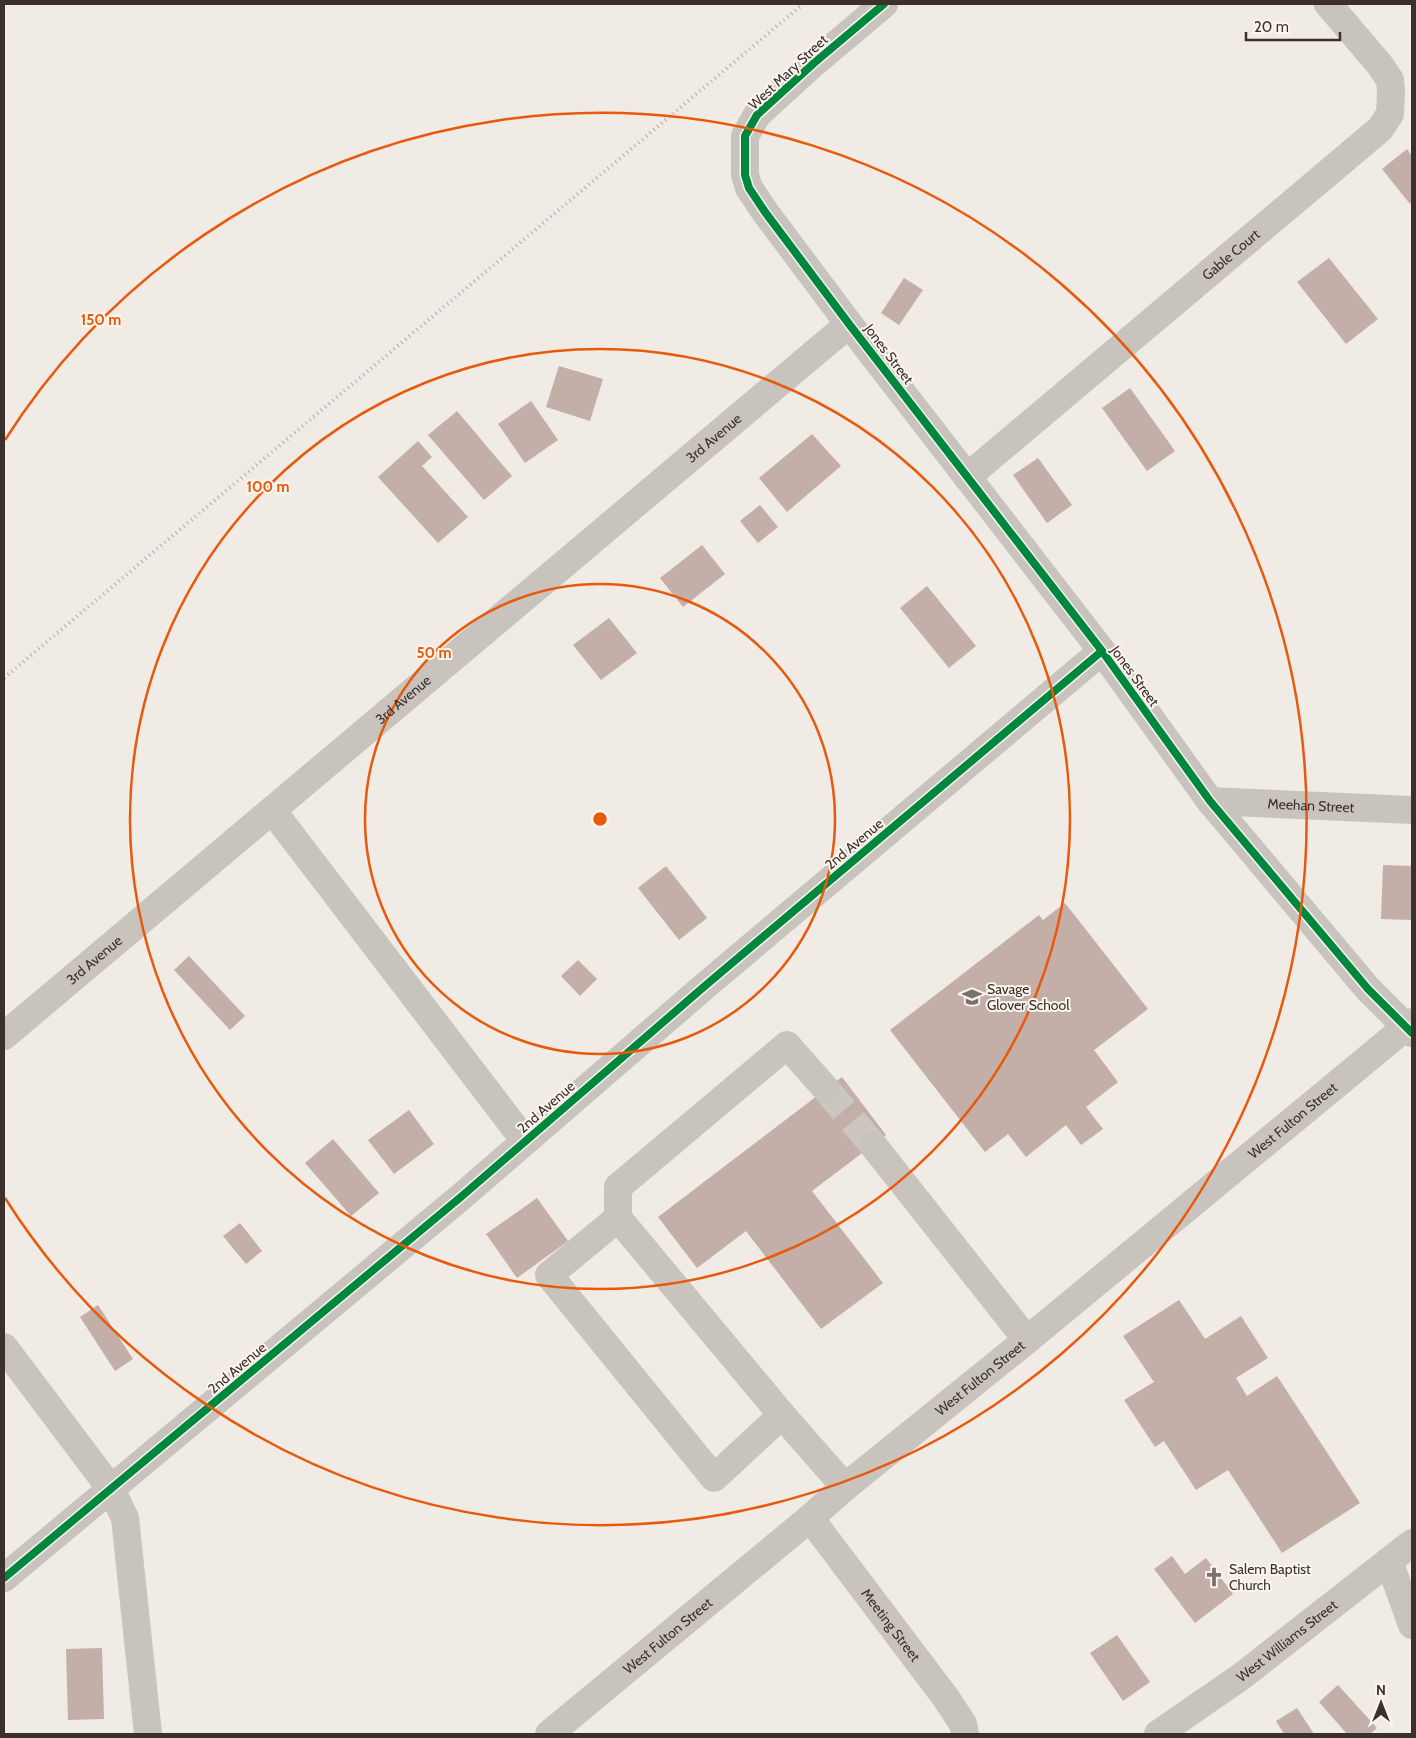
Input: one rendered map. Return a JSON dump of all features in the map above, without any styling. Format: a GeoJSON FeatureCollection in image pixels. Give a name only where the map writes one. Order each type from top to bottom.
{"type":"FeatureCollection","features":[{"type":"Feature","properties":{"kind":"street","name":"West Mary Street"},"geometry":{"type":"LineString","coordinates":[[850,324],[749,188],[745,175],[746,136],[757,115],[814,63],[884,4]]}},
{"type":"Feature","properties":{"kind":"street","name":"Gable Court"},"geometry":{"type":"LineString","coordinates":[[967,478],[1380,129],[1390,114],[1392,92],[1390,80],[1380,65],[1328,4]]}},
{"type":"Feature","properties":{"kind":"street","name":"Jones Street"},"geometry":{"type":"LineString","coordinates":[[850,324],[1102,651],[1210,801],[1368,989],[1410,1028]]}},
{"type":"Feature","properties":{"kind":"street","name":"3rd Avenue"},"geometry":{"type":"LineString","coordinates":[[4,1036],[850,324]]}},
{"type":"Feature","properties":{"kind":"street","name":"2nd Avenue"},"geometry":{"type":"LineString","coordinates":[[4,1578],[462,1196],[729,966],[1102,651]]}},
{"type":"Feature","properties":{"kind":"street","name":"Meehan Street"},"geometry":{"type":"LineString","coordinates":[[1210,801],[1412,810]]}},
{"type":"Feature","properties":{"kind":"street"},"geometry":{"type":"LineString","coordinates":[[272,810],[525,1141]]}},
{"type":"Feature","properties":{"kind":"street","name":"West Fulton Street"},"geometry":{"type":"LineString","coordinates":[[549,1734],[845,1487],[1410,1028]]}},
{"type":"Feature","properties":{"kind":"street"},"geometry":{"type":"LineString","coordinates":[[826,1089],[787,1044],[618,1187],[618,1218],[782,1415],[845,1487]]}},
{"type":"Feature","properties":{"kind":"street"},"geometry":{"type":"LineString","coordinates":[[873,1145],[1027,1340]]}},
{"type":"Feature","properties":{"kind":"street"},"geometry":{"type":"LineString","coordinates":[[618,1218],[549,1275],[714,1478],[782,1415]]}},
{"type":"Feature","properties":{"kind":"street"},"geometry":{"type":"LineString","coordinates":[[4,1347],[111,1488],[125,1518],[148,1734]]}},
{"type":"Feature","properties":{"kind":"street","name":"Meeting Street"},"geometry":{"type":"LineString","coordinates":[[810,1518],[946,1698],[963,1724],[965,1734]]}},
{"type":"Feature","properties":{"kind":"street","name":"West Williams Street"},"geometry":{"type":"LineString","coordinates":[[1158,1734],[1242,1676],[1412,1543]]}},
{"type":"Feature","properties":{"kind":"street"},"geometry":{"type":"LineString","coordinates":[[1389,1561],[1412,1625]]}},
{"type":"Feature","properties":{"kind":"building"},"geometry":{"type":"Polygon","coordinates":[[[1407,149],[1412,156],[1412,202],[1410,204],[1382,169],[1407,149]]]}},
{"type":"Feature","properties":{"kind":"building"},"geometry":{"type":"Polygon","coordinates":[[[1329,258],[1378,319],[1346,344],[1297,282],[1329,258]]]}},
{"type":"Feature","properties":{"kind":"building"},"geometry":{"type":"Polygon","coordinates":[[[904,278],[923,290],[899,325],[881,313],[904,278]]]}},
{"type":"Feature","properties":{"kind":"building"},"geometry":{"type":"Polygon","coordinates":[[[559,366],[603,379],[590,421],[546,407],[559,366]]]}},
{"type":"Feature","properties":{"kind":"building"},"geometry":{"type":"Polygon","coordinates":[[[1130,388],[1175,451],[1147,471],[1102,408],[1130,388]]]}},
{"type":"Feature","properties":{"kind":"building"},"geometry":{"type":"Polygon","coordinates":[[[531,401],[558,440],[525,463],[498,424],[531,401]]]}},
{"type":"Feature","properties":{"kind":"building"},"geometry":{"type":"Polygon","coordinates":[[[457,411],[512,476],[484,500],[428,435],[457,411]]]}},
{"type":"Feature","properties":{"kind":"building"},"geometry":{"type":"Polygon","coordinates":[[[812,434],[841,466],[787,512],[759,478],[812,434]]]}},
{"type":"Feature","properties":{"kind":"building"},"geometry":{"type":"Polygon","coordinates":[[[418,441],[432,457],[422,466],[468,517],[438,543],[378,477],[418,441]]]}},
{"type":"Feature","properties":{"kind":"building"},"geometry":{"type":"Polygon","coordinates":[[[1038,458],[1072,505],[1047,523],[1013,475],[1038,458]]]}},
{"type":"Feature","properties":{"kind":"building"},"geometry":{"type":"Polygon","coordinates":[[[760,505],[778,527],[758,543],[740,521],[760,505]]]}},
{"type":"Feature","properties":{"kind":"building"},"geometry":{"type":"Polygon","coordinates":[[[702,545],[725,574],[683,607],[660,578],[702,545]]]}},
{"type":"Feature","properties":{"kind":"building"},"geometry":{"type":"Polygon","coordinates":[[[927,586],[976,646],[949,668],[900,608],[927,586]]]}},
{"type":"Feature","properties":{"kind":"building"},"geometry":{"type":"Polygon","coordinates":[[[609,618],[637,653],[601,680],[573,645],[609,618]]]}},
{"type":"Feature","properties":{"kind":"building"},"geometry":{"type":"Polygon","coordinates":[[[1383,865],[1412,866],[1412,920],[1381,919],[1383,865]]]}},
{"type":"Feature","properties":{"kind":"building"},"geometry":{"type":"Polygon","coordinates":[[[666,866],[707,918],[679,940],[638,888],[666,866]]]}},
{"type":"Feature","properties":{"kind":"building"},"geometry":{"type":"Polygon","coordinates":[[[1065,903],[1148,1009],[1094,1050],[1118,1082],[1086,1107],[1103,1129],[1081,1145],[1066,1125],[1026,1157],[1008,1134],[985,1152],[890,1030],[1039,915],[1043,920],[1065,903]]]}},
{"type":"Feature","properties":{"kind":"building"},"geometry":{"type":"Polygon","coordinates":[[[189,956],[245,1016],[230,1030],[174,970],[189,956]]]}},
{"type":"Feature","properties":{"kind":"building"},"geometry":{"type":"Polygon","coordinates":[[[578,960],[597,979],[580,996],[561,976],[578,960]]]}},
{"type":"Feature","properties":{"kind":"building"},"geometry":{"type":"Polygon","coordinates":[[[842,1077],[886,1135],[812,1191],[883,1283],[821,1329],[746,1231],[697,1268],[658,1217],[842,1077]]]}},
{"type":"Feature","properties":{"kind":"building"},"geometry":{"type":"Polygon","coordinates":[[[409,1110],[434,1144],[394,1174],[368,1140],[409,1110]]]}},
{"type":"Feature","properties":{"kind":"building"},"geometry":{"type":"Polygon","coordinates":[[[333,1139],[379,1193],[351,1216],[305,1163],[333,1139]]]}},
{"type":"Feature","properties":{"kind":"building"},"geometry":{"type":"Polygon","coordinates":[[[537,1198],[568,1241],[517,1278],[486,1234],[537,1198]]]}},
{"type":"Feature","properties":{"kind":"building"},"geometry":{"type":"Polygon","coordinates":[[[240,1223],[262,1251],[246,1264],[223,1236],[240,1223]]]}},
{"type":"Feature","properties":{"kind":"building"},"geometry":{"type":"Polygon","coordinates":[[[1179,1300],[1205,1339],[1241,1316],[1268,1358],[1236,1378],[1247,1396],[1277,1376],[1360,1503],[1282,1553],[1228,1470],[1196,1490],[1164,1441],[1155,1447],[1124,1400],[1154,1382],[1123,1336],[1179,1300]]]}},
{"type":"Feature","properties":{"kind":"building"},"geometry":{"type":"Polygon","coordinates":[[[98,1305],[133,1359],[115,1371],[80,1317],[98,1305]]]}},
{"type":"Feature","properties":{"kind":"building"},"geometry":{"type":"Polygon","coordinates":[[[1172,1556],[1185,1574],[1206,1558],[1233,1594],[1195,1623],[1154,1569],[1172,1556]]]}},
{"type":"Feature","properties":{"kind":"building"},"geometry":{"type":"Polygon","coordinates":[[[1117,1635],[1150,1682],[1123,1701],[1090,1653],[1117,1635]]]}},
{"type":"Feature","properties":{"kind":"building"},"geometry":{"type":"Polygon","coordinates":[[[102,1648],[104,1719],[68,1720],[66,1649],[102,1648]]]}},
{"type":"Feature","properties":{"kind":"building"},"geometry":{"type":"Polygon","coordinates":[[[1338,1685],[1377,1728],[1370,1734],[1347,1734],[1319,1702],[1338,1685]]]}},
{"type":"Feature","properties":{"kind":"building"},"geometry":{"type":"Polygon","coordinates":[[[1297,1708],[1314,1734],[1284,1734],[1276,1721],[1297,1708]]]}},
{"type":"Feature","properties":{"kind":"tunnel"},"geometry":{"type":"LineString","coordinates":[[826,1089],[873,1145]]}},
{"type":"Feature","properties":{"kind":"railway"},"geometry":{"type":"LineString","coordinates":[[4,678],[803,4]]}},
{"type":"Feature","properties":{"kind":"cycle path"},"geometry":{"type":"LineString","coordinates":[[884,4],[814,63],[757,115],[745,136],[745,175],[749,188],[849,324],[1102,651],[1210,801],[1368,989],[1412,1033]]}},
{"type":"Feature","properties":{"kind":"cycle path"},"geometry":{"type":"LineString","coordinates":[[4,1578],[462,1196],[706,985],[1102,651]]}},
{"type":"Feature","properties":{"kind":"place","name":"Savage Glover School"},"geometry":{"type":"Point","coordinates":[972,997]}},
{"type":"Feature","properties":{"kind":"place","name":"Salem Baptist Church"},"geometry":{"type":"Point","coordinates":[1214,1577]}}]}
